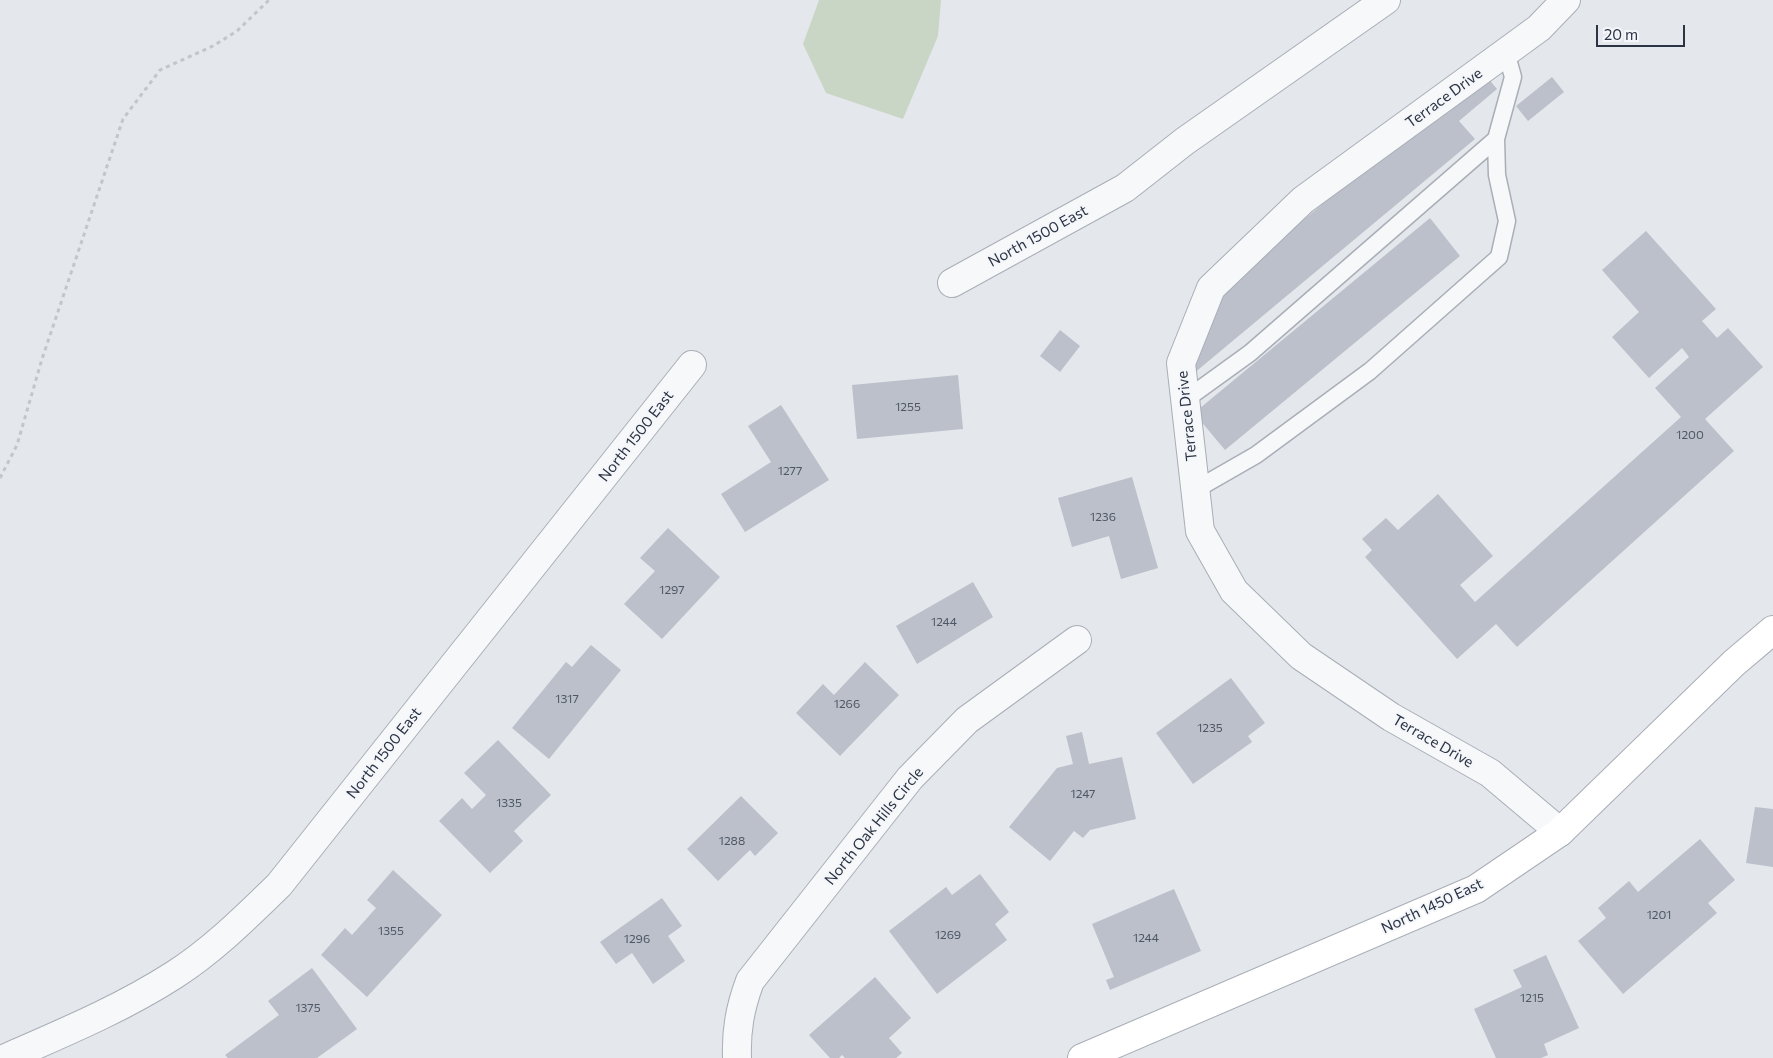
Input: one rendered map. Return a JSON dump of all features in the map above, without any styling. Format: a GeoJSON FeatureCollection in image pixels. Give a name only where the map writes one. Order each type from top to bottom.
{"type":"FeatureCollection","features":[{"type":"Feature","properties":{"kind":"street","name":"North 1500 East"},"geometry":{"type":"LineString","coordinates":[[952,283],[1125,188],[1185,142],[1386,0]]}},
{"type":"Feature","properties":{"kind":"street","name":"Terrace Drive"},"geometry":{"type":"LineString","coordinates":[[1560,832],[1490,773],[1392,717],[1301,656],[1234,590],[1200,530],[1181,363],[1211,288],[1303,200],[1539,28],[1566,0]]}},
{"type":"Feature","properties":{"kind":"street","name":"North 1500 East"},"geometry":{"type":"LineString","coordinates":[[6,1058],[123,1005],[176,974],[230,932],[279,885],[692,365]]}},
{"type":"Feature","properties":{"kind":"street","name":"North 1450 East"},"geometry":{"type":"LineString","coordinates":[[1082,1058],[1476,889],[1560,832],[1734,663],[1773,630]]}},
{"type":"Feature","properties":{"kind":"street","name":"North Oak Hills Circle"},"geometry":{"type":"LineString","coordinates":[[737,1058],[736,1033],[741,1006],[750,981],[910,778],[967,720],[1077,640]]}},
{"type":"Feature","properties":{"kind":"lane"},"geometry":{"type":"LineString","coordinates":[[1196,490],[1256,455],[1370,371],[1499,256],[1507,221],[1497,176],[1496,139],[1513,77],[1506,52]]}},
{"type":"Feature","properties":{"kind":"lane"},"geometry":{"type":"LineString","coordinates":[[1185,400],[1250,353],[1496,139]]}},
{"type":"Feature","properties":{"kind":"path"},"geometry":{"type":"LineString","coordinates":[[0,478],[17,445],[42,359],[124,119],[160,70],[213,46],[237,31],[269,0]]}},
{"type":"Feature","properties":{"kind":"green space"},"geometry":{"type":"Polygon","coordinates":[[[819,0],[941,0],[938,36],[903,119],[826,93],[803,44],[819,0]]]}},
{"type":"Feature","properties":{"kind":"building"},"geometry":{"type":"Polygon","coordinates":[[[1482,71],[1497,89],[1459,121],[1475,139],[1193,374],[1197,339],[1182,321],[1482,71]]]}},
{"type":"Feature","properties":{"kind":"building"},"geometry":{"type":"Polygon","coordinates":[[[1552,77],[1564,92],[1528,121],[1516,106],[1552,77]]]}},
{"type":"Feature","properties":{"kind":"building"},"geometry":{"type":"Polygon","coordinates":[[[1430,218],[1460,256],[1225,450],[1194,413],[1430,218]]]}},
{"type":"Feature","properties":{"kind":"building"},"geometry":{"type":"Polygon","coordinates":[[[1646,231],[1716,309],[1702,321],[1717,338],[1728,328],[1763,367],[1705,419],[1734,451],[1517,647],[1496,624],[1457,659],[1365,557],[1372,550],[1362,539],[1386,518],[1398,530],[1438,494],[1493,556],[1460,585],[1475,602],[1681,417],[1655,388],[1689,357],[1682,348],[1649,378],[1612,337],[1639,312],[1602,270],[1646,231]]]}},
{"type":"Feature","properties":{"kind":"building"},"geometry":{"type":"Polygon","coordinates":[[[1060,330],[1080,346],[1060,372],[1040,356],[1060,330]]]}},
{"type":"Feature","properties":{"kind":"building"},"geometry":{"type":"Polygon","coordinates":[[[958,375],[963,429],[857,439],[852,385],[958,375]]]}},
{"type":"Feature","properties":{"kind":"building"},"geometry":{"type":"Polygon","coordinates":[[[781,405],[829,480],[745,532],[721,494],[771,462],[748,426],[781,405]]]}},
{"type":"Feature","properties":{"kind":"building"},"geometry":{"type":"Polygon","coordinates":[[[1132,477],[1158,568],[1121,579],[1109,536],[1072,547],[1058,498],[1132,477]]]}},
{"type":"Feature","properties":{"kind":"building"},"geometry":{"type":"Polygon","coordinates":[[[668,528],[720,577],[662,639],[624,604],[655,571],[640,558],[668,528]]]}},
{"type":"Feature","properties":{"kind":"building"},"geometry":{"type":"Polygon","coordinates":[[[973,582],[993,617],[917,664],[896,626],[973,582]]]}},
{"type":"Feature","properties":{"kind":"building"},"geometry":{"type":"Polygon","coordinates":[[[591,645],[621,670],[549,759],[512,728],[566,662],[572,667],[591,645]]]}},
{"type":"Feature","properties":{"kind":"building"},"geometry":{"type":"Polygon","coordinates":[[[865,662],[899,695],[840,756],[796,713],[823,684],[834,695],[865,662]]]}},
{"type":"Feature","properties":{"kind":"building"},"geometry":{"type":"Polygon","coordinates":[[[1231,678],[1265,723],[1248,736],[1252,742],[1193,784],[1156,733],[1231,678]]]}},
{"type":"Feature","properties":{"kind":"building"},"geometry":{"type":"Polygon","coordinates":[[[1082,732],[1089,764],[1122,757],[1136,819],[1090,830],[1083,838],[1074,831],[1050,861],[1009,827],[1057,768],[1073,764],[1066,736],[1082,732]]]}},
{"type":"Feature","properties":{"kind":"building"},"geometry":{"type":"Polygon","coordinates":[[[498,740],[551,795],[514,831],[523,841],[490,873],[439,821],[462,798],[472,809],[486,795],[464,773],[498,740]]]}},
{"type":"Feature","properties":{"kind":"building"},"geometry":{"type":"Polygon","coordinates":[[[741,796],[778,833],[755,856],[750,850],[718,881],[687,849],[741,796]]]}},
{"type":"Feature","properties":{"kind":"building"},"geometry":{"type":"Polygon","coordinates":[[[1755,807],[1773,809],[1773,867],[1746,863],[1755,807]]]}},
{"type":"Feature","properties":{"kind":"building"},"geometry":{"type":"Polygon","coordinates":[[[1700,839],[1735,880],[1708,903],[1717,913],[1623,994],[1578,941],[1606,918],[1598,908],[1629,881],[1638,892],[1700,839]]]}},
{"type":"Feature","properties":{"kind":"building"},"geometry":{"type":"Polygon","coordinates":[[[393,870],[442,915],[367,997],[321,955],[345,928],[352,935],[376,908],[367,900],[393,870]]]}},
{"type":"Feature","properties":{"kind":"building"},"geometry":{"type":"Polygon","coordinates":[[[980,874],[1009,912],[995,924],[1007,940],[937,994],[889,931],[946,887],[952,895],[980,874]]]}},
{"type":"Feature","properties":{"kind":"building"},"geometry":{"type":"Polygon","coordinates":[[[1174,889],[1201,951],[1110,990],[1106,980],[1114,977],[1092,924],[1174,889]]]}},
{"type":"Feature","properties":{"kind":"building"},"geometry":{"type":"Polygon","coordinates":[[[662,898],[682,926],[668,936],[685,961],[653,984],[632,953],[616,964],[600,942],[662,898]]]}},
{"type":"Feature","properties":{"kind":"building"},"geometry":{"type":"Polygon","coordinates":[[[1546,955],[1579,1028],[1544,1044],[1548,1055],[1541,1058],[1496,1058],[1474,1009],[1522,987],[1513,970],[1546,955]]]}},
{"type":"Feature","properties":{"kind":"building"},"geometry":{"type":"Polygon","coordinates":[[[312,968],[357,1029],[317,1058],[228,1058],[225,1055],[279,1015],[268,1001],[312,968]]]}},
{"type":"Feature","properties":{"kind":"building"},"geometry":{"type":"Polygon","coordinates":[[[875,977],[911,1018],[889,1038],[902,1053],[896,1058],[845,1058],[842,1055],[839,1058],[830,1058],[809,1035],[875,977]]]}}]}
